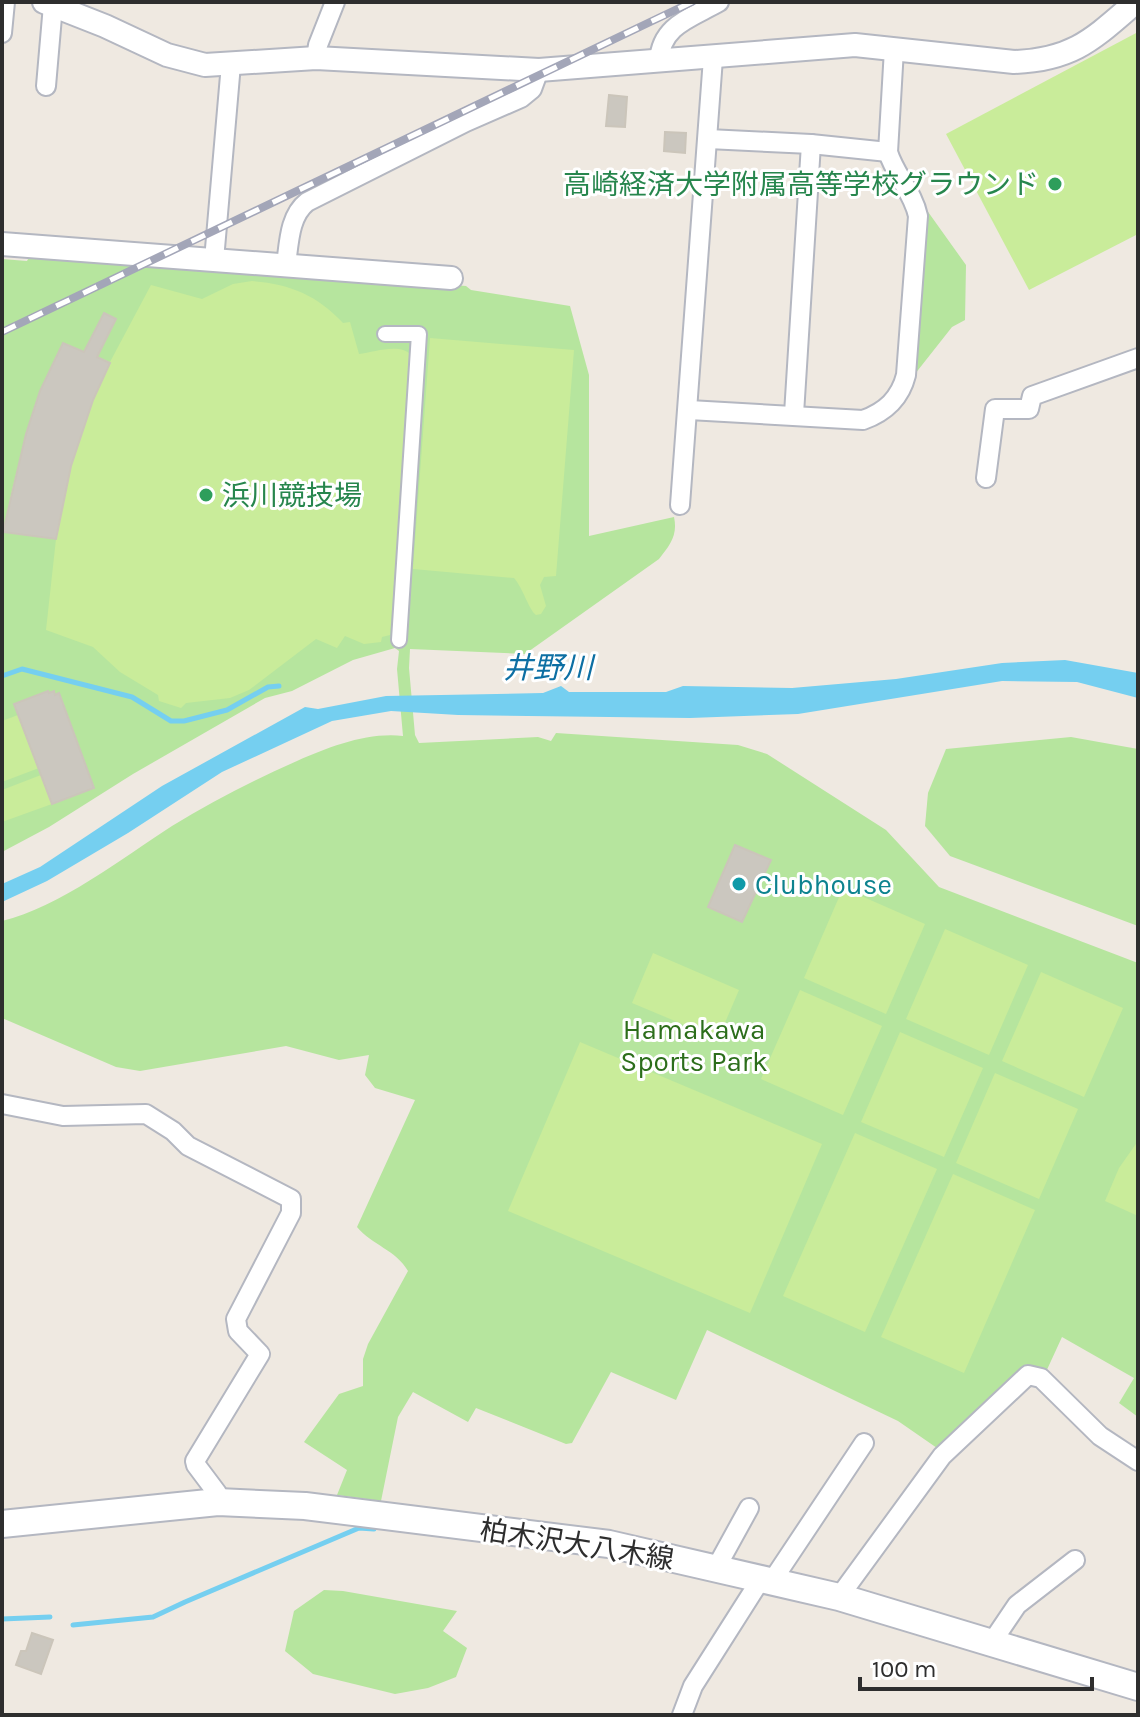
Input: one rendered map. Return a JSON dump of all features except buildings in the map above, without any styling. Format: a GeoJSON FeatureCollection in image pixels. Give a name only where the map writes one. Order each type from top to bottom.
{"type":"FeatureCollection","features":[{"type":"Feature","properties":{"kind":"main road","name":"柏木沢大八木線"},"geometry":{"type":"LineString","coordinates":[[2,1524],[218,1502],[318,1507],[609,1544],[839,1597],[1138,1687]]}},
{"type":"Feature","properties":{"kind":"street"},"geometry":{"type":"LineString","coordinates":[[2,33],[5,2]]}},
{"type":"Feature","properties":{"kind":"street"},"geometry":{"type":"LineString","coordinates":[[316,58],[335,2]]}},
{"type":"Feature","properties":{"kind":"street"},"geometry":{"type":"LineString","coordinates":[[659,61],[660,47],[671,29],[719,2]]}},
{"type":"Feature","properties":{"kind":"street"},"geometry":{"type":"LineString","coordinates":[[46,86],[49,4],[83,9],[175,58],[205,65],[316,58],[539,70],[855,45],[1014,62],[1039,61],[1063,55],[1093,39],[1136,2]]}},
{"type":"Feature","properties":{"kind":"street"},"geometry":{"type":"LineString","coordinates":[[689,410],[863,420],[886,408],[904,383],[918,216],[912,197],[888,152],[894,49]]}},
{"type":"Feature","properties":{"kind":"street"},"geometry":{"type":"LineString","coordinates":[[680,505],[713,58]]}},
{"type":"Feature","properties":{"kind":"street"},"geometry":{"type":"LineString","coordinates":[[214,260],[231,64]]}},
{"type":"Feature","properties":{"kind":"street"},"geometry":{"type":"LineString","coordinates":[[286,265],[299,208],[466,122],[521,98],[532,89],[539,70]]}},
{"type":"Feature","properties":{"kind":"street"},"geometry":{"type":"LineString","coordinates":[[708,139],[811,144],[888,152]]}},
{"type":"Feature","properties":{"kind":"street"},"geometry":{"type":"LineString","coordinates":[[794,414],[811,144]]}},
{"type":"Feature","properties":{"kind":"street"},"geometry":{"type":"LineString","coordinates":[[2,244],[451,278]]}},
{"type":"Feature","properties":{"kind":"street"},"geometry":{"type":"LineString","coordinates":[[385,334],[419,334],[399,640]]}},
{"type":"Feature","properties":{"kind":"street"},"geometry":{"type":"LineString","coordinates":[[986,478],[995,409],[1029,409],[1032,396],[1138,358]]}},
{"type":"Feature","properties":{"kind":"street"},"geometry":{"type":"LineString","coordinates":[[2,1104],[63,1116],[146,1114],[173,1131],[188,1146],[291,1199],[291,1213],[236,1319],[238,1331],[260,1354],[195,1461],[217,1493],[218,1502]]}},
{"type":"Feature","properties":{"kind":"street"},"geometry":{"type":"LineString","coordinates":[[839,1597],[942,1456],[1028,1375],[1041,1378],[1100,1436],[1138,1461]]}},
{"type":"Feature","properties":{"kind":"street"},"geometry":{"type":"LineString","coordinates":[[682,1715],[693,1686],[864,1443]]}},
{"type":"Feature","properties":{"kind":"street"},"geometry":{"type":"LineString","coordinates":[[716,1568],[749,1508]]}},
{"type":"Feature","properties":{"kind":"street"},"geometry":{"type":"LineString","coordinates":[[992,1642],[1017,1605],[1075,1560]]}},
{"type":"Feature","properties":{"kind":"green space","name":"高崎経済大学附属高等学校グラウンド"},"geometry":{"type":"Polygon","coordinates":[[[1138,32],[1138,234],[1029,290],[946,134],[1138,32]]]}},
{"type":"Feature","properties":{"kind":"green space"},"geometry":{"type":"Polygon","coordinates":[[[926,209],[966,265],[965,320],[952,327],[911,379],[926,209]]]}},
{"type":"Feature","properties":{"kind":"green space","name":"Hamakawa Sports Park"},"geometry":{"type":"Polygon","coordinates":[[[31,253],[466,286],[471,290],[570,306],[589,375],[589,536],[674,517],[674,535],[659,559],[525,654],[410,649],[415,735],[419,743],[538,737],[551,741],[556,733],[738,745],[767,754],[886,830],[939,887],[1138,963],[1138,1417],[1119,1403],[1134,1378],[1062,1337],[1045,1374],[937,1448],[898,1421],[707,1330],[676,1400],[611,1372],[572,1443],[566,1444],[476,1408],[468,1422],[413,1392],[398,1417],[381,1501],[337,1495],[347,1470],[304,1442],[339,1394],[363,1386],[363,1359],[368,1344],[408,1271],[397,1258],[357,1227],[415,1100],[375,1088],[365,1075],[369,1055],[339,1060],[286,1046],[140,1071],[116,1067],[2,1018],[2,921],[46,905],[68,893],[187,817],[281,768],[348,742],[376,736],[403,736],[397,669],[399,651],[395,648],[353,660],[292,691],[265,698],[2,852],[2,259],[27,261],[31,253]]]}},
{"type":"Feature","properties":{"kind":"green space","name":"浜川競技場"},"geometry":{"type":"Polygon","coordinates":[[[252,281],[291,288],[313,298],[343,323],[350,322],[359,354],[395,349],[412,356],[390,635],[382,637],[381,642],[364,644],[345,636],[337,648],[316,639],[249,690],[230,698],[186,703],[181,708],[159,701],[158,695],[120,672],[93,647],[46,630],[56,539],[3,532],[27,435],[63,343],[110,362],[151,285],[202,299],[233,284],[252,281]]]}},
{"type":"Feature","properties":{"kind":"green space"},"geometry":{"type":"Polygon","coordinates":[[[430,338],[574,350],[556,576],[544,577],[540,585],[546,606],[541,614],[533,612],[514,578],[413,569],[430,338]]]}},
{"type":"Feature","properties":{"kind":"green space"},"geometry":{"type":"Polygon","coordinates":[[[18,715],[39,768],[2,782],[2,721],[18,715]]]}},
{"type":"Feature","properties":{"kind":"green space"},"geometry":{"type":"Polygon","coordinates":[[[1071,737],[1138,749],[1138,926],[950,856],[925,826],[928,793],[946,749],[1071,737]]]}},
{"type":"Feature","properties":{"kind":"green space"},"geometry":{"type":"Polygon","coordinates":[[[41,775],[52,804],[2,822],[2,790],[41,775]]]}},
{"type":"Feature","properties":{"kind":"green space"},"geometry":{"type":"Polygon","coordinates":[[[843,888],[925,924],[886,1014],[804,978],[843,888]]]}},
{"type":"Feature","properties":{"kind":"green space"},"geometry":{"type":"Polygon","coordinates":[[[945,929],[1028,965],[989,1055],[906,1019],[945,929]]]}},
{"type":"Feature","properties":{"kind":"green space"},"geometry":{"type":"Polygon","coordinates":[[[653,953],[739,990],[718,1039],[632,1003],[653,953]]]}},
{"type":"Feature","properties":{"kind":"green space"},"geometry":{"type":"Polygon","coordinates":[[[1041,972],[1123,1008],[1084,1097],[1002,1061],[1041,972]]]}},
{"type":"Feature","properties":{"kind":"green space"},"geometry":{"type":"Polygon","coordinates":[[[800,990],[882,1026],[843,1115],[761,1079],[800,990]]]}},
{"type":"Feature","properties":{"kind":"green space"},"geometry":{"type":"Polygon","coordinates":[[[900,1032],[983,1068],[944,1157],[861,1122],[900,1032]]]}},
{"type":"Feature","properties":{"kind":"green space"},"geometry":{"type":"Polygon","coordinates":[[[580,1042],[822,1144],[750,1313],[508,1211],[580,1042]]]}},
{"type":"Feature","properties":{"kind":"green space"},"geometry":{"type":"Polygon","coordinates":[[[995,1073],[1078,1109],[1039,1199],[956,1163],[995,1073]]]}},
{"type":"Feature","properties":{"kind":"green space"},"geometry":{"type":"Polygon","coordinates":[[[855,1133],[937,1169],[865,1332],[783,1296],[855,1133]]]}},
{"type":"Feature","properties":{"kind":"green space"},"geometry":{"type":"Polygon","coordinates":[[[1138,1141],[1138,1216],[1105,1201],[1119,1168],[1138,1141]]]}},
{"type":"Feature","properties":{"kind":"green space"},"geometry":{"type":"Polygon","coordinates":[[[953,1174],[1035,1210],[964,1373],[881,1337],[953,1174]]]}},
{"type":"Feature","properties":{"kind":"green space"},"geometry":{"type":"Polygon","coordinates":[[[324,1590],[457,1611],[443,1631],[467,1648],[456,1677],[428,1688],[395,1694],[313,1674],[285,1651],[294,1611],[324,1590]]]}},
{"type":"Feature","properties":{"kind":"water"},"geometry":{"type":"Polygon","coordinates":[[[1065,660],[1138,673],[1138,698],[1077,682],[1002,681],[798,714],[690,718],[458,715],[391,711],[332,721],[222,772],[47,881],[2,902],[2,884],[40,867],[162,786],[305,707],[318,709],[386,696],[543,693],[561,686],[569,692],[666,692],[683,686],[792,688],[896,679],[1002,663],[1065,660]]]}},
{"type":"Feature","properties":{"kind":"waterway"},"geometry":{"type":"LineString","coordinates":[[2,676],[22,669],[132,697],[171,721],[184,721],[227,710],[268,687],[279,686]]}},
{"type":"Feature","properties":{"kind":"waterway"},"geometry":{"type":"LineString","coordinates":[[73,1625],[153,1617],[359,1528],[374,1529]]}},
{"type":"Feature","properties":{"kind":"waterway"},"geometry":{"type":"LineString","coordinates":[[2,1619],[50,1617]]}},
{"type":"Feature","properties":{"kind":"railway"},"geometry":{"type":"LineString","coordinates":[[2,332],[692,2]]}},
{"type":"Feature","properties":{"kind":"place","name":"高崎経済大学附属高等学校グラウンド"},"geometry":{"type":"Point","coordinates":[1055,184]}},
{"type":"Feature","properties":{"kind":"place","name":"浜川競技場"},"geometry":{"type":"Point","coordinates":[206,495]}},
{"type":"Feature","properties":{"kind":"place","name":"Clubhouse"},"geometry":{"type":"Point","coordinates":[739,884]}},
{"type":"Feature","properties":{"kind":"water label","name":"井野川"},"geometry":{"type":"Point","coordinates":[548,668]}}]}
